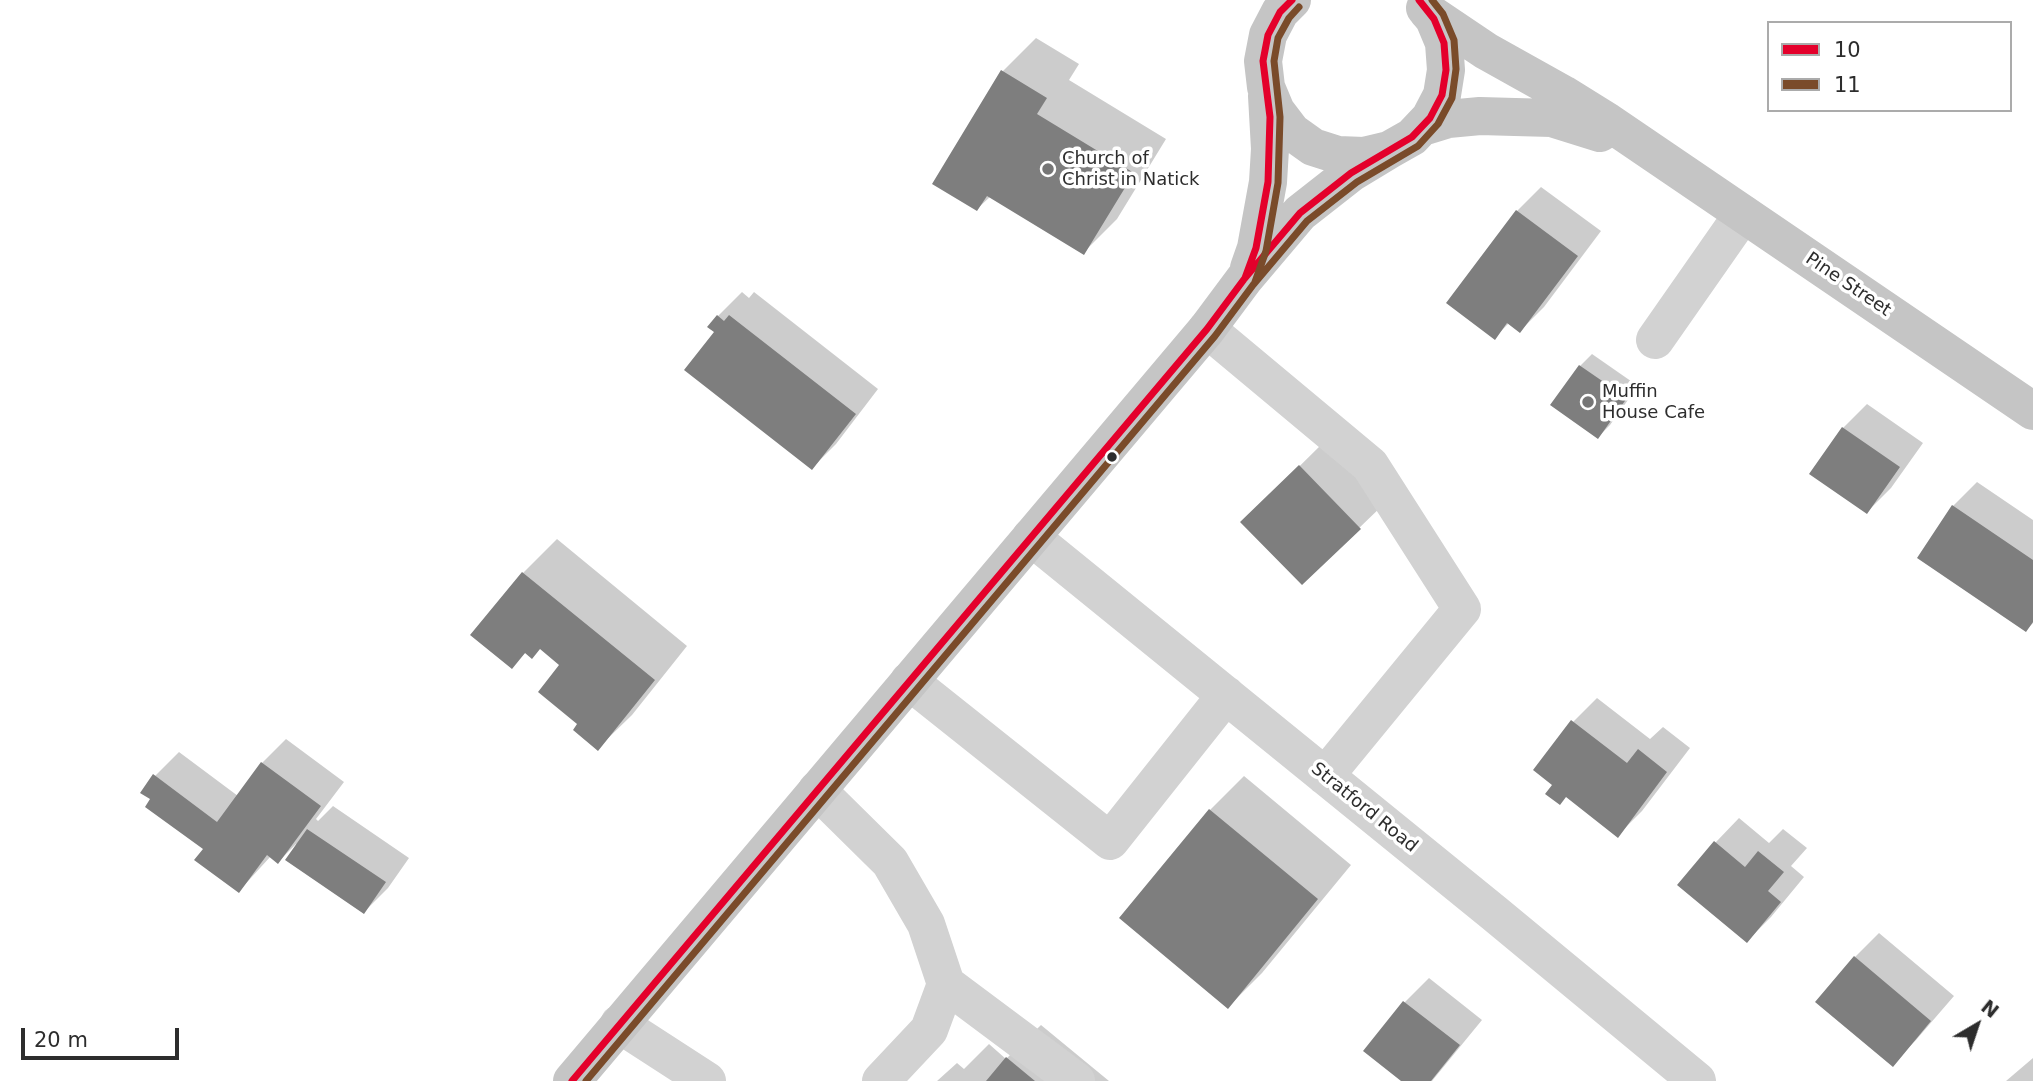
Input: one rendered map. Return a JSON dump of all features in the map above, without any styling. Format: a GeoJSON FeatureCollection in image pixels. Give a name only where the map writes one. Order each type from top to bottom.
{"type":"FeatureCollection","features":[{"type":"Feature","properties":{"kind":"main road"},"geometry":{"type":"LineString","coordinates":[[1245,278],[1256,248],[1268,182],[1270,117],[1263,61],[1268,35],[1280,12],[1292,0]]}},
{"type":"Feature","properties":{"kind":"main road"},"geometry":{"type":"LineString","coordinates":[[572,1081],[1207,329],[1245,278],[1300,213],[1351,173],[1412,137],[1430,118],[1442,95],[1446,69],[1444,43],[1434,19],[1424,6]]}},
{"type":"Feature","properties":{"kind":"main road","name":"Pine Street"},"geometry":{"type":"LineString","coordinates":[[1424,6],[1486,51],[1563,94],[1664,159],[2033,411]]}},
{"type":"Feature","properties":{"kind":"main road"},"geometry":{"type":"LineString","coordinates":[[1266,87],[1276,111],[1292,132],[1313,146],[1338,155],[1364,156],[1390,150]]}},
{"type":"Feature","properties":{"kind":"main road","name":"Pine Street"},"geometry":{"type":"LineString","coordinates":[[1422,127],[1448,119],[1480,116],[1552,118],[1586,128],[1664,159]]}},
{"type":"Feature","properties":{"kind":"street"},"geometry":{"type":"LineString","coordinates":[[1655,340],[1743,214]]}},
{"type":"Feature","properties":{"kind":"street"},"geometry":{"type":"LineString","coordinates":[[1207,329],[1370,465],[1462,609],[1325,776]]}},
{"type":"Feature","properties":{"kind":"street","name":"Stratford Road"},"geometry":{"type":"LineString","coordinates":[[1031,537],[1697,1081]]}},
{"type":"Feature","properties":{"kind":"street"},"geometry":{"type":"LineString","coordinates":[[909,681],[1110,841],[1226,695]]}},
{"type":"Feature","properties":{"kind":"street"},"geometry":{"type":"LineString","coordinates":[[817,790],[890,862],[926,924],[946,984],[1076,1081]]}},
{"type":"Feature","properties":{"kind":"street"},"geometry":{"type":"LineString","coordinates":[[881,1081],[929,1030],[946,984]]}},
{"type":"Feature","properties":{"kind":"street"},"geometry":{"type":"LineString","coordinates":[[619,1024],[707,1081]]}},
{"type":"Feature","properties":{"kind":"building"},"geometry":{"type":"Polygon","coordinates":[[[1001,70],[1047,98],[1037,114],[1134,173],[1084,255],[987,196],[977,211],[932,184],[1001,70]]]}},
{"type":"Feature","properties":{"kind":"building"},"geometry":{"type":"Polygon","coordinates":[[[1516,210],[1578,256],[1520,333],[1507,323],[1495,340],[1446,303],[1516,210]]]}},
{"type":"Feature","properties":{"kind":"building"},"geometry":{"type":"Polygon","coordinates":[[[717,315],[724,321],[729,315],[856,414],[812,470],[684,370],[714,332],[707,327],[717,315]]]}},
{"type":"Feature","properties":{"kind":"building","name":"Muffin House Cafe"},"geometry":{"type":"Polygon","coordinates":[[[1579,365],[1627,398],[1598,439],[1550,405],[1579,365]]]}},
{"type":"Feature","properties":{"kind":"building"},"geometry":{"type":"Polygon","coordinates":[[[1842,427],[1900,467],[1867,514],[1809,474],[1842,427]]]}},
{"type":"Feature","properties":{"kind":"building"},"geometry":{"type":"Polygon","coordinates":[[[1299,465],[1361,529],[1302,585],[1240,522],[1299,465]]]}},
{"type":"Feature","properties":{"kind":"building"},"geometry":{"type":"Polygon","coordinates":[[[1952,505],[2033,560],[2033,622],[2026,632],[1917,558],[1952,505]]]}},
{"type":"Feature","properties":{"kind":"building"},"geometry":{"type":"Polygon","coordinates":[[[522,572],[655,680],[598,751],[573,730],[577,724],[538,692],[559,665],[540,649],[532,659],[525,653],[512,669],[470,635],[522,572]]]}},
{"type":"Feature","properties":{"kind":"building"},"geometry":{"type":"Polygon","coordinates":[[[1571,720],[1627,763],[1638,749],[1667,772],[1618,838],[1566,797],[1560,805],[1545,794],[1552,785],[1533,770],[1571,720]]]}},
{"type":"Feature","properties":{"kind":"building"},"geometry":{"type":"Polygon","coordinates":[[[261,762],[321,806],[278,864],[267,855],[239,893],[194,860],[203,849],[145,807],[150,799],[140,793],[153,774],[217,822],[261,762]]]}},
{"type":"Feature","properties":{"kind":"building"},"geometry":{"type":"Polygon","coordinates":[[[1209,809],[1318,899],[1228,1009],[1119,918],[1209,809]]]}},
{"type":"Feature","properties":{"kind":"building"},"geometry":{"type":"Polygon","coordinates":[[[307,829],[386,882],[364,914],[285,860],[307,829]]]}},
{"type":"Feature","properties":{"kind":"building"},"geometry":{"type":"Polygon","coordinates":[[[1714,841],[1745,867],[1758,851],[1784,872],[1768,891],[1781,902],[1747,943],[1677,885],[1714,841]]]}},
{"type":"Feature","properties":{"kind":"building"},"geometry":{"type":"Polygon","coordinates":[[[1854,956],[1931,1021],[1893,1067],[1815,1002],[1854,956]]]}},
{"type":"Feature","properties":{"kind":"building"},"geometry":{"type":"Polygon","coordinates":[[[1403,1001],[1460,1045],[1431,1081],[1401,1081],[1363,1051],[1403,1001]]]}},
{"type":"Feature","properties":{"kind":"building"},"geometry":{"type":"Polygon","coordinates":[[[1006,1057],[1035,1081],[986,1081],[1006,1057]]]}},
{"type":"Feature","properties":{"kind":"transit line","name":"10"},"geometry":{"type":"LineString","coordinates":[[1245,278],[1256,248],[1268,182],[1270,117],[1263,61],[1268,35],[1280,12],[1292,0]]}},
{"type":"Feature","properties":{"kind":"transit line","name":"10"},"geometry":{"type":"LineString","coordinates":[[572,1081],[1207,329],[1245,278],[1300,213],[1351,173],[1412,137],[1430,118],[1442,95],[1446,70],[1444,43],[1434,19],[1419,0]]}},
{"type":"Feature","properties":{"kind":"transit line","name":"11"},"geometry":{"type":"LineString","coordinates":[[586,1081],[1215,336],[1253,285],[1307,221],[1357,182],[1418,146],[1438,124],[1452,98],[1456,69],[1454,40],[1443,14],[1432,0]]}},
{"type":"Feature","properties":{"kind":"transit line","name":"11"},"geometry":{"type":"LineString","coordinates":[[1255,282],[1266,251],[1278,183],[1280,117],[1274,61],[1278,38],[1289,18],[1299,7]]}},
{"type":"Feature","properties":{"kind":"place","name":"Church of Christ in Natick"},"geometry":{"type":"Point","coordinates":[1048,169]}},
{"type":"Feature","properties":{"kind":"place","name":"Muffin House Cafe"},"geometry":{"type":"Point","coordinates":[1588,402]}}]}
